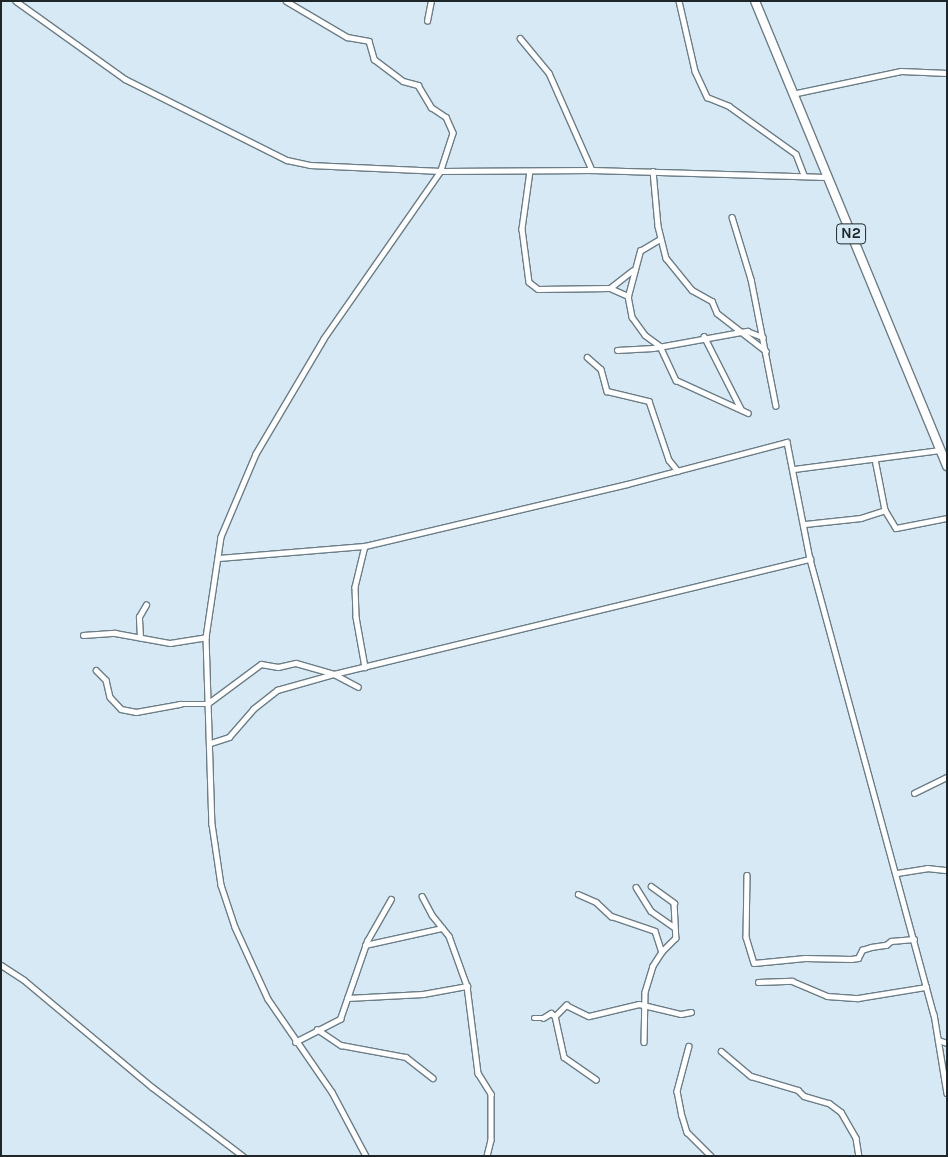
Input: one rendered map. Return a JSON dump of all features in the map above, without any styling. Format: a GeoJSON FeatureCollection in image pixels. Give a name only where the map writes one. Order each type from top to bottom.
{"type":"FeatureCollection","features":[{"type":"Feature","properties":{"kind":"highway","name":"N2"},"geometry":{"type":"LineString","coordinates":[[755,1],[791,94],[828,177],[947,466]]}},
{"type":"Feature","properties":{"kind":"street"},"geometry":{"type":"LineString","coordinates":[[16,1],[125,79],[288,160],[333,168],[442,171],[653,171],[828,177]]}},
{"type":"Feature","properties":{"kind":"street"},"geometry":{"type":"LineString","coordinates":[[286,1],[347,37],[369,41],[374,59],[403,81],[418,85],[430,107],[446,117],[453,133],[442,171],[324,339],[256,454],[230,513],[218,558],[206,637],[207,704],[211,743],[212,824],[221,885],[254,971],[295,1042],[332,1092],[366,1156]]}},
{"type":"Feature","properties":{"kind":"street"},"geometry":{"type":"LineString","coordinates":[[428,22],[431,1]]}},
{"type":"Feature","properties":{"kind":"street"},"geometry":{"type":"LineString","coordinates":[[680,1],[696,71],[707,97],[729,106],[796,154],[804,175]]}},
{"type":"Feature","properties":{"kind":"street"},"geometry":{"type":"LineString","coordinates":[[520,38],[549,73],[562,107],[592,170]]}},
{"type":"Feature","properties":{"kind":"street"},"geometry":{"type":"LineString","coordinates":[[791,94],[900,71],[947,73]]}},
{"type":"Feature","properties":{"kind":"street"},"geometry":{"type":"LineString","coordinates":[[530,171],[522,229],[530,282],[538,289],[610,288],[628,296]]}},
{"type":"Feature","properties":{"kind":"street"},"geometry":{"type":"LineString","coordinates":[[653,171],[660,239],[666,258],[692,290],[712,301],[717,313],[738,332],[766,351]]}},
{"type":"Feature","properties":{"kind":"street"},"geometry":{"type":"LineString","coordinates":[[732,217],[744,252],[776,406]]}},
{"type":"Feature","properties":{"kind":"street"},"geometry":{"type":"LineString","coordinates":[[660,239],[640,251],[632,271],[628,296],[632,317],[645,334],[660,346],[676,380],[748,412]]}},
{"type":"Feature","properties":{"kind":"street"},"geometry":{"type":"LineString","coordinates":[[610,288],[632,271]]}},
{"type":"Feature","properties":{"kind":"street"},"geometry":{"type":"LineString","coordinates":[[617,350],[660,346],[704,336],[748,331],[763,337]]}},
{"type":"Feature","properties":{"kind":"street"},"geometry":{"type":"LineString","coordinates":[[704,336],[741,409]]}},
{"type":"Feature","properties":{"kind":"street"},"geometry":{"type":"LineString","coordinates":[[587,357],[601,369],[607,391],[649,401],[669,460],[678,471]]}},
{"type":"Feature","properties":{"kind":"street"},"geometry":{"type":"LineString","coordinates":[[218,558],[365,546],[678,471],[787,442],[805,524],[810,559],[831,629],[857,739],[914,939],[938,1040],[947,1093]]}},
{"type":"Feature","properties":{"kind":"street"},"geometry":{"type":"LineString","coordinates":[[794,469],[940,450]]}},
{"type":"Feature","properties":{"kind":"street"},"geometry":{"type":"LineString","coordinates":[[875,459],[885,510],[896,528],[947,518]]}},
{"type":"Feature","properties":{"kind":"street"},"geometry":{"type":"LineString","coordinates":[[805,524],[860,518],[885,510]]}},
{"type":"Feature","properties":{"kind":"street"},"geometry":{"type":"LineString","coordinates":[[365,546],[355,587],[356,617],[365,667]]}},
{"type":"Feature","properties":{"kind":"street"},"geometry":{"type":"LineString","coordinates":[[211,743],[229,737],[253,709],[277,690],[334,674],[480,642],[810,559]]}},
{"type":"Feature","properties":{"kind":"street"},"geometry":{"type":"LineString","coordinates":[[140,638],[139,617],[146,606]]}},
{"type":"Feature","properties":{"kind":"street"},"geometry":{"type":"LineString","coordinates":[[83,635],[115,633],[170,642],[206,637]]}},
{"type":"Feature","properties":{"kind":"street"},"geometry":{"type":"LineString","coordinates":[[96,670],[106,680],[110,697],[121,709],[136,712],[180,704],[207,704],[260,664],[278,667],[296,663],[334,674],[358,687]]}},
{"type":"Feature","properties":{"kind":"street"},"geometry":{"type":"LineString","coordinates":[[914,793],[947,777]]}},
{"type":"Feature","properties":{"kind":"street"},"geometry":{"type":"LineString","coordinates":[[897,874],[927,868],[947,870]]}},
{"type":"Feature","properties":{"kind":"street"},"geometry":{"type":"LineString","coordinates":[[747,875],[745,922],[754,963],[805,958],[858,958],[862,950],[886,945],[891,941],[914,939]]}},
{"type":"Feature","properties":{"kind":"street"},"geometry":{"type":"LineString","coordinates":[[644,1042],[645,1005],[653,966],[662,952],[676,938],[674,903],[651,886]]}},
{"type":"Feature","properties":{"kind":"street"},"geometry":{"type":"LineString","coordinates":[[636,887],[650,911],[674,927]]}},
{"type":"Feature","properties":{"kind":"street"},"geometry":{"type":"LineString","coordinates":[[578,894],[596,902],[611,916],[654,931],[662,952]]}},
{"type":"Feature","properties":{"kind":"street"},"geometry":{"type":"LineString","coordinates":[[422,896],[449,936],[467,986],[478,1073],[491,1094],[491,1140],[487,1156]]}},
{"type":"Feature","properties":{"kind":"street"},"geometry":{"type":"LineString","coordinates":[[295,1042],[317,1029],[340,1020],[365,945],[390,899]]}},
{"type":"Feature","properties":{"kind":"street"},"geometry":{"type":"LineString","coordinates":[[365,945],[442,928]]}},
{"type":"Feature","properties":{"kind":"street"},"geometry":{"type":"LineString","coordinates":[[1,965],[24,980],[152,1087],[243,1156]]}},
{"type":"Feature","properties":{"kind":"street"},"geometry":{"type":"LineString","coordinates":[[758,982],[792,981],[827,996],[858,998],[926,987]]}},
{"type":"Feature","properties":{"kind":"street"},"geometry":{"type":"LineString","coordinates":[[347,998],[423,994],[467,986]]}},
{"type":"Feature","properties":{"kind":"street"},"geometry":{"type":"LineString","coordinates":[[555,1016],[566,1005],[589,1016],[609,1008],[645,1005],[681,1014],[691,1012]]}},
{"type":"Feature","properties":{"kind":"street"},"geometry":{"type":"LineString","coordinates":[[534,1018],[551,1013],[555,1016],[564,1056],[596,1079]]}},
{"type":"Feature","properties":{"kind":"street"},"geometry":{"type":"LineString","coordinates":[[317,1029],[341,1045],[406,1057],[433,1078]]}},
{"type":"Feature","properties":{"kind":"street"},"geometry":{"type":"LineString","coordinates":[[938,1040],[947,1043]]}},
{"type":"Feature","properties":{"kind":"street"},"geometry":{"type":"LineString","coordinates":[[689,1046],[677,1091],[680,1108],[687,1132],[711,1156]]}},
{"type":"Feature","properties":{"kind":"street"},"geometry":{"type":"LineString","coordinates":[[721,1051],[751,1076],[798,1090],[804,1096],[829,1103],[841,1112],[856,1138],[859,1154],[853,1156]]}}]}
